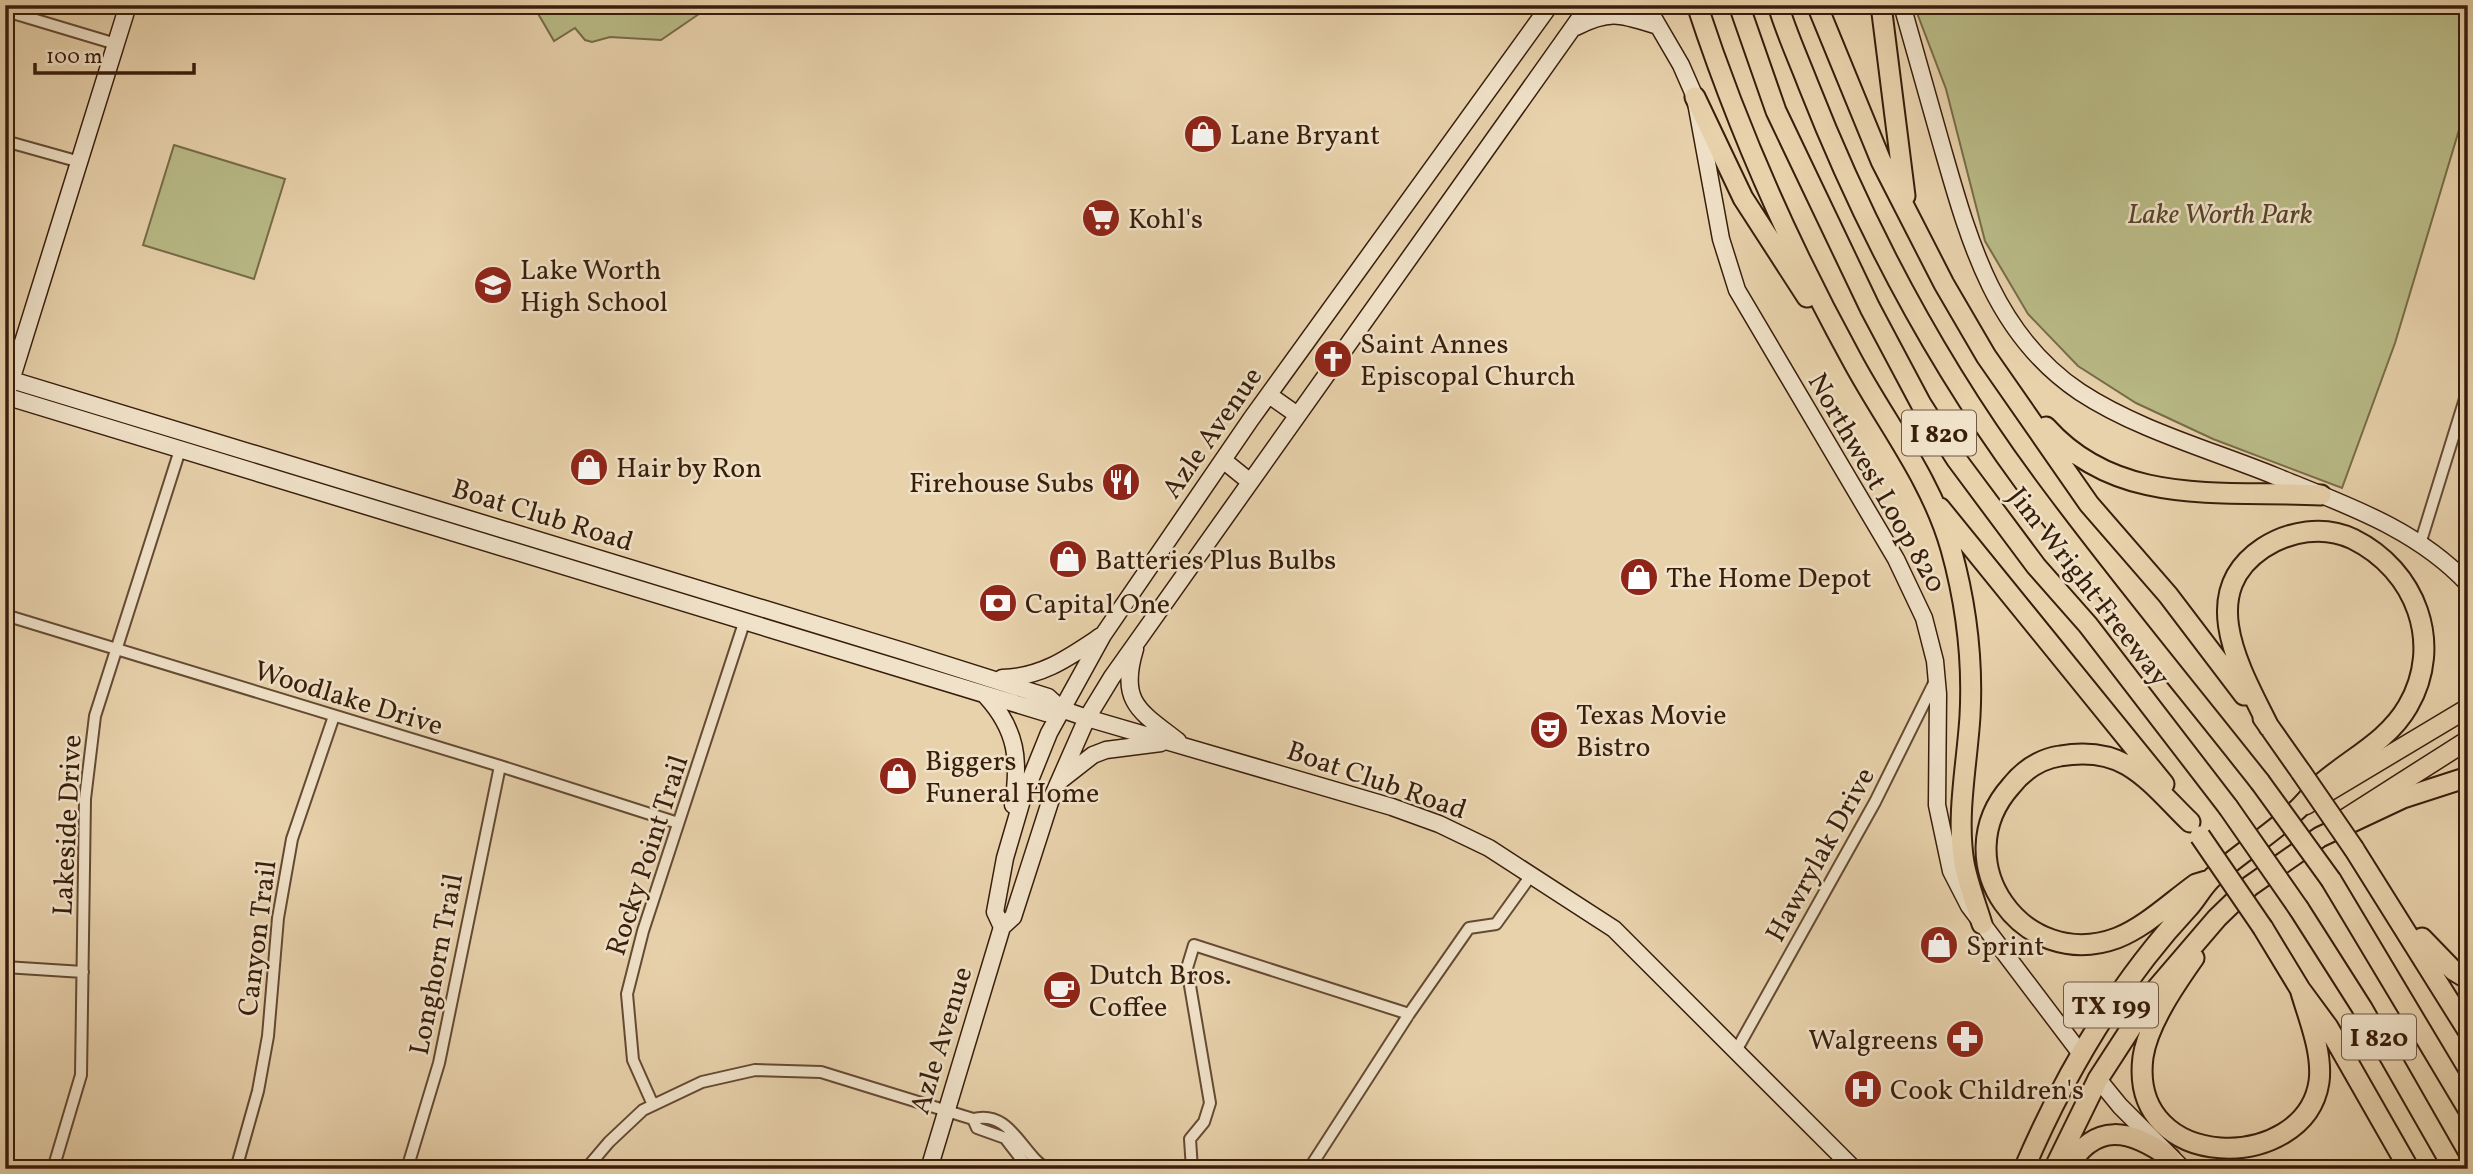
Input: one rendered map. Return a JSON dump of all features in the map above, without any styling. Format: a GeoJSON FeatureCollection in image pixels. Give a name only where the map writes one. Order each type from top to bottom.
{"type":"FeatureCollection","features":[{"type":"Feature","properties":{"kind":"highway"},"geometry":{"type":"LineString","coordinates":[[1697,5],[1751,151],[1851,358]]}},
{"type":"Feature","properties":{"kind":"highway","name":"Jim Wright Freeway"},"geometry":{"type":"LineString","coordinates":[[1739,5],[1776,111],[1870,308],[1921,404],[1957,460],[2036,566],[2088,625],[2228,807],[2299,909],[2362,1008],[2454,1169]]}},
{"type":"Feature","properties":{"kind":"highway","name":"Jim Wright Freeway"},"geometry":{"type":"LineString","coordinates":[[1778,5],[1833,147],[1861,207],[1885,255],[1964,392],[2023,480],[2079,555],[2260,782],[2331,880],[2468,1109]]}},
{"type":"Feature","properties":{"kind":"highway"},"geometry":{"type":"LineString","coordinates":[[1817,5],[1863,119],[1908,215],[1944,284],[2007,390],[2088,504],[2168,595],[2269,727],[2354,849],[2468,1031]]}},
{"type":"Feature","properties":{"kind":"highway"},"geometry":{"type":"LineString","coordinates":[[1881,5],[1908,215]]}},
{"type":"Feature","properties":{"kind":"highway"},"geometry":{"type":"LineString","coordinates":[[1695,97],[1748,206],[1851,358],[1935,502],[2162,782],[2328,1027],[2409,1169]]}},
{"type":"Feature","properties":{"kind":"highway"},"geometry":{"type":"LineString","coordinates":[[2007,390],[2029,407],[2065,447],[2094,466],[2138,484],[2193,493],[2321,495]]}},
{"type":"Feature","properties":{"kind":"highway"},"geometry":{"type":"LineString","coordinates":[[1935,502],[1951,548],[1969,639],[1970,715],[1962,794],[1964,863],[1982,924]]}},
{"type":"Feature","properties":{"kind":"highway"},"geometry":{"type":"LineString","coordinates":[[2269,727],[2228,635],[2227,613],[2231,592],[2242,569],[2260,550],[2279,538],[2300,532],[2324,531],[2350,537],[2375,552],[2396,571],[2412,593],[2421,617],[2425,645],[2421,674],[2408,706],[2390,730],[2322,783],[2299,808]]}},
{"type":"Feature","properties":{"kind":"highway"},"geometry":{"type":"LineString","coordinates":[[2195,829],[2154,786],[2126,764],[2090,753],[2054,757],[2027,770],[2004,794],[1988,828],[1986,864],[1994,888],[2020,922],[2052,940],[2076,945],[2118,937],[2196,884],[2210,879]]}},
{"type":"Feature","properties":{"kind":"highway"},"geometry":{"type":"LineString","coordinates":[[2320,837],[2403,799],[2468,777]]}},
{"type":"Feature","properties":{"kind":"highway","name":"TX 199"},"geometry":{"type":"LineString","coordinates":[[2024,1169],[2081,1054],[2129,979],[2210,879],[2299,808]]}},
{"type":"Feature","properties":{"kind":"highway","name":"TX 199"},"geometry":{"type":"LineString","coordinates":[[2054,1169],[2098,1079],[2180,958],[2250,886],[2320,837]]}},
{"type":"Feature","properties":{"kind":"highway"},"geometry":{"type":"LineString","coordinates":[[2370,874],[2398,902],[2417,932],[2437,955],[2468,979]]}},
{"type":"Feature","properties":{"kind":"highway"},"geometry":{"type":"LineString","coordinates":[[2250,886],[2187,970],[2156,1022],[2144,1054],[2143,1072],[2152,1113],[2165,1130],[2182,1145],[2214,1158],[2233,1160],[2260,1156],[2278,1148],[2293,1136],[2315,1101],[2319,1063],[2300,989]]}},
{"type":"Feature","properties":{"kind":"highway"},"geometry":{"type":"LineString","coordinates":[[2067,1169],[2077,1151],[2088,1141],[2104,1135],[2134,1137],[2177,1163]]}},
{"type":"Feature","properties":{"kind":"main road"},"geometry":{"type":"LineString","coordinates":[[6,397],[8,379],[80,162],[128,5]]}},
{"type":"Feature","properties":{"kind":"main road","name":"Azle Avenue"},"geometry":{"type":"LineString","coordinates":[[1002,927],[995,912],[1004,859],[1038,756],[1103,635],[1269,395],[1550,5]]}},
{"type":"Feature","properties":{"kind":"main road","name":"Azle Avenue"},"geometry":{"type":"LineString","coordinates":[[929,1169],[1002,927],[1013,917],[1039,832],[1087,718],[1139,637],[1296,414],[1589,5]]}},
{"type":"Feature","properties":{"kind":"main road","name":"Northwest Loop 820"},"geometry":{"type":"LineString","coordinates":[[1646,5],[1695,97],[1721,239],[1737,290],[1913,590],[1928,630],[1937,679],[1938,818],[1951,871],[1963,896],[1982,924],[2081,1054]]}},
{"type":"Feature","properties":{"kind":"main road"},"geometry":{"type":"LineString","coordinates":[[1902,5],[1969,241],[1994,298],[2029,345],[2063,379],[2101,404],[2383,521],[2420,544],[2468,584]]}},
{"type":"Feature","properties":{"kind":"main road"},"geometry":{"type":"LineString","coordinates":[[1571,30],[1600,15],[1624,16],[1658,26]]}},
{"type":"Feature","properties":{"kind":"main road","name":"Boat Club Road"},"geometry":{"type":"LineString","coordinates":[[8,379],[987,686],[1046,713],[1061,709],[1415,815],[1480,844],[1532,874],[1614,929],[1737,1049],[1854,1169]]}},
{"type":"Feature","properties":{"kind":"main road"},"geometry":{"type":"LineString","coordinates":[[1269,395],[1296,414]]}},
{"type":"Feature","properties":{"kind":"main road","name":"Boat Club Road"},"geometry":{"type":"LineString","coordinates":[[6,397],[745,620],[987,686]]}},
{"type":"Feature","properties":{"kind":"main road"},"geometry":{"type":"LineString","coordinates":[[1223,460],[1249,481]]}},
{"type":"Feature","properties":{"kind":"main road"},"geometry":{"type":"LineString","coordinates":[[1004,859],[1016,785],[1015,748],[1009,726],[987,686],[1039,674],[1103,635]]}},
{"type":"Feature","properties":{"kind":"main road","name":"Azle Avenue"},"geometry":{"type":"LineString","coordinates":[[1139,637],[1129,681],[1132,699],[1140,713],[1185,746]]}},
{"type":"Feature","properties":{"kind":"main road","name":"TX 199"},"geometry":{"type":"LineString","coordinates":[[2299,808],[2468,708]]}},
{"type":"Feature","properties":{"kind":"main road","name":"TX 199"},"geometry":{"type":"LineString","coordinates":[[2320,837],[2376,797],[2468,740]]}},
{"type":"Feature","properties":{"kind":"main road","name":"Azle Avenue"},"geometry":{"type":"LineString","coordinates":[[1059,782],[1093,755],[1106,750],[1161,743],[1185,746]]}},
{"type":"Feature","properties":{"kind":"main road"},"geometry":{"type":"LineString","coordinates":[[2098,1079],[2177,1163]]}},
{"type":"Feature","properties":{"kind":"street"},"geometry":{"type":"LineString","coordinates":[[16,14],[116,44]]}},
{"type":"Feature","properties":{"kind":"street"},"geometry":{"type":"LineString","coordinates":[[5,141],[80,162]]}},
{"type":"Feature","properties":{"kind":"street"},"geometry":{"type":"LineString","coordinates":[[2420,544],[2468,389]]}},
{"type":"Feature","properties":{"kind":"street","name":"Lakeside Drive"},"geometry":{"type":"LineString","coordinates":[[53,1169],[81,1076],[85,799],[95,716],[180,450]]}},
{"type":"Feature","properties":{"kind":"street","name":"Woodlake Drive"},"geometry":{"type":"LineString","coordinates":[[5,615],[678,823]]}},
{"type":"Feature","properties":{"kind":"street","name":"Rocky Point Trail"},"geometry":{"type":"LineString","coordinates":[[653,1105],[633,1060],[627,994],[643,931],[745,620]]}},
{"type":"Feature","properties":{"kind":"street","name":"Hawrylak Drive"},"geometry":{"type":"LineString","coordinates":[[1737,1049],[1875,802],[1937,679]]}},
{"type":"Feature","properties":{"kind":"street","name":"Canyon Trail"},"geometry":{"type":"LineString","coordinates":[[236,1169],[258,1091],[268,1036],[278,918],[292,839],[334,716]]}},
{"type":"Feature","properties":{"kind":"street","name":"Longhorn Trail"},"geometry":{"type":"LineString","coordinates":[[407,1169],[439,1063],[500,766]]}},
{"type":"Feature","properties":{"kind":"street"},"geometry":{"type":"LineString","coordinates":[[1309,1169],[1409,1014],[1469,928],[1496,924],[1532,874]]}},
{"type":"Feature","properties":{"kind":"street"},"geometry":{"type":"LineString","coordinates":[[1192,1169],[1190,1139],[1204,1122],[1210,1103],[1187,968],[1194,945],[1409,1014]]}},
{"type":"Feature","properties":{"kind":"street"},"geometry":{"type":"LineString","coordinates":[[5,967],[83,972]]}},
{"type":"Feature","properties":{"kind":"street"},"geometry":{"type":"LineString","coordinates":[[586,1169],[609,1142],[643,1110],[702,1082],[771,1068],[821,1072],[972,1119],[979,1117],[999,1123],[1048,1169]]}},
{"type":"Feature","properties":{"kind":"street"},"geometry":{"type":"LineString","coordinates":[[1013,1139],[1029,1169]]}},
{"type":"Feature","properties":{"kind":"green space"},"geometry":{"type":"Polygon","coordinates":[[[533,5],[712,5],[661,40],[610,37],[592,42],[585,40],[575,28],[554,41],[533,5]]]}},
{"type":"Feature","properties":{"kind":"green space","name":"Lake Worth Park"},"geometry":{"type":"Polygon","coordinates":[[[1914,5],[2468,5],[2468,100],[2395,343],[2342,488],[2213,439],[2136,403],[2078,366],[2028,314],[1985,241],[1946,89],[1914,5]]]}},
{"type":"Feature","properties":{"kind":"green space"},"geometry":{"type":"Polygon","coordinates":[[[174,145],[285,179],[254,279],[143,245],[174,145]]]}},
{"type":"Feature","properties":{"kind":"place","name":"Lane Bryant"},"geometry":{"type":"Point","coordinates":[1203,134]}},
{"type":"Feature","properties":{"kind":"place","name":"Kohl's"},"geometry":{"type":"Point","coordinates":[1101,218]}},
{"type":"Feature","properties":{"kind":"place","name":"Lake Worth High School"},"geometry":{"type":"Point","coordinates":[493,285]}},
{"type":"Feature","properties":{"kind":"place","name":"Saint Annes Episcopal Church"},"geometry":{"type":"Point","coordinates":[1333,359]}},
{"type":"Feature","properties":{"kind":"place","name":"Hair by Ron"},"geometry":{"type":"Point","coordinates":[589,467]}},
{"type":"Feature","properties":{"kind":"place","name":"Firehouse Subs"},"geometry":{"type":"Point","coordinates":[1121,482]}},
{"type":"Feature","properties":{"kind":"place","name":"Batteries Plus Bulbs"},"geometry":{"type":"Point","coordinates":[1068,559]}},
{"type":"Feature","properties":{"kind":"place","name":"The Home Depot"},"geometry":{"type":"Point","coordinates":[1639,577]}},
{"type":"Feature","properties":{"kind":"place","name":"Capital One"},"geometry":{"type":"Point","coordinates":[998,603]}},
{"type":"Feature","properties":{"kind":"place","name":"Texas Movie Bistro"},"geometry":{"type":"Point","coordinates":[1549,730]}},
{"type":"Feature","properties":{"kind":"place","name":"Biggers Funeral Home"},"geometry":{"type":"Point","coordinates":[898,776]}},
{"type":"Feature","properties":{"kind":"place","name":"Sprint"},"geometry":{"type":"Point","coordinates":[1939,945]}},
{"type":"Feature","properties":{"kind":"place","name":"Dutch Bros. Coffee"},"geometry":{"type":"Point","coordinates":[1062,990]}},
{"type":"Feature","properties":{"kind":"place","name":"Walgreens"},"geometry":{"type":"Point","coordinates":[1965,1039]}},
{"type":"Feature","properties":{"kind":"place","name":"Cook Children's"},"geometry":{"type":"Point","coordinates":[1863,1089]}}]}
